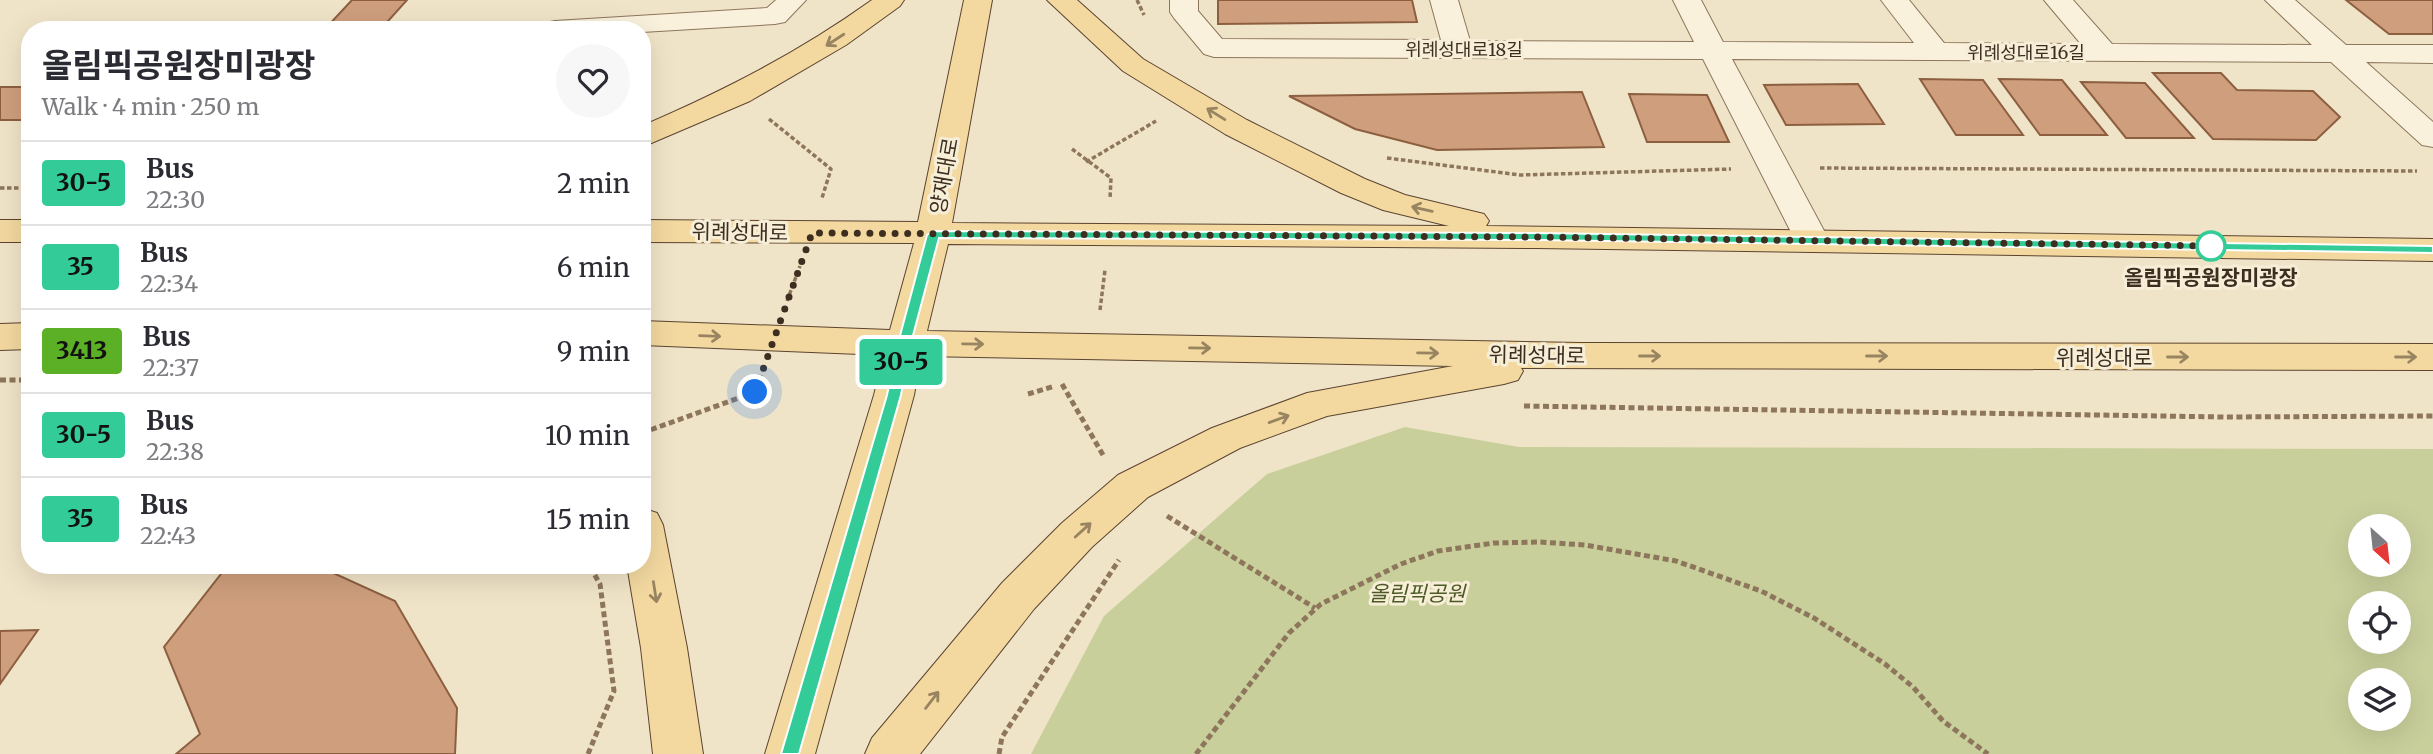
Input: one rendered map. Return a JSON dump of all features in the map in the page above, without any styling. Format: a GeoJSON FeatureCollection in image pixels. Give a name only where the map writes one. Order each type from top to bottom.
{"type":"FeatureCollection","features":[{"type":"Feature","properties":{"kind":"main road"},"geometry":{"type":"LineString","coordinates":[[651,134],[739,95],[836,39],[890,0]]}},
{"type":"Feature","properties":{"kind":"main road","name":"양재대로"},"geometry":{"type":"LineString","coordinates":[[790,754],[894,395],[933,235],[978,0]]}},
{"type":"Feature","properties":{"kind":"main road"},"geometry":{"type":"LineString","coordinates":[[1061,0],[1133,65],[1236,127],[1353,186],[1395,203],[1536,237]]}},
{"type":"Feature","properties":{"kind":"main road"},"geometry":{"type":"LineString","coordinates":[[0,231],[21,231]]}},
{"type":"Feature","properties":{"kind":"main road","name":"위례성대로"},"geometry":{"type":"LineString","coordinates":[[651,231],[1536,237],[2433,250]]}},
{"type":"Feature","properties":{"kind":"main road","name":"위례성대로"},"geometry":{"type":"LineString","coordinates":[[651,333],[905,343],[1581,356],[2433,357]]}},
{"type":"Feature","properties":{"kind":"main road"},"geometry":{"type":"LineString","coordinates":[[0,337],[21,336]]}},
{"type":"Feature","properties":{"kind":"main road"},"geometry":{"type":"LineString","coordinates":[[890,754],[1018,596],[1077,535],[1133,486],[1226,438],[1321,404],[1581,356]]}},
{"type":"Feature","properties":{"kind":"main road"},"geometry":{"type":"LineString","coordinates":[[651,569],[678,754]]}},
{"type":"Feature","properties":{"kind":"street"},"geometry":{"type":"LineString","coordinates":[[561,21],[575,0]]}},
{"type":"Feature","properties":{"kind":"street"},"geometry":{"type":"LineString","coordinates":[[651,23],[775,16],[792,0]]}},
{"type":"Feature","properties":{"kind":"street","name":"위례성대로18길"},"geometry":{"type":"LineString","coordinates":[[1184,0],[1184,12],[1214,48],[1714,50]]}},
{"type":"Feature","properties":{"kind":"street"},"geometry":{"type":"LineString","coordinates":[[1444,0],[1458,49]]}},
{"type":"Feature","properties":{"kind":"street"},"geometry":{"type":"LineString","coordinates":[[1687,0],[1812,240]]}},
{"type":"Feature","properties":{"kind":"street"},"geometry":{"type":"LineString","coordinates":[[1895,0],[1936,52]]}},
{"type":"Feature","properties":{"kind":"street"},"geometry":{"type":"LineString","coordinates":[[2057,0],[2105,53]]}},
{"type":"Feature","properties":{"kind":"street"},"geometry":{"type":"LineString","coordinates":[[2279,0],[2433,138]]}},
{"type":"Feature","properties":{"kind":"street","name":"위례성대로16길"},"geometry":{"type":"LineString","coordinates":[[1714,50],[2433,54]]}},
{"type":"Feature","properties":{"kind":"path"},"geometry":{"type":"LineString","coordinates":[[651,430],[755,392],[812,233],[831,169],[739,95]]}},
{"type":"Feature","properties":{"kind":"path"},"geometry":{"type":"LineString","coordinates":[[1086,162],[1161,119]]}},
{"type":"Feature","properties":{"kind":"path"},"geometry":{"type":"LineString","coordinates":[[1072,149],[1086,162],[1111,177],[1108,235],[1095,346]]}},
{"type":"Feature","properties":{"kind":"path"},"geometry":{"type":"LineString","coordinates":[[0,188],[21,188]]}},
{"type":"Feature","properties":{"kind":"path"},"geometry":{"type":"LineString","coordinates":[[0,380],[21,380]]}},
{"type":"Feature","properties":{"kind":"path"},"geometry":{"type":"LineString","coordinates":[[1062,384],[1107,460]]}},
{"type":"Feature","properties":{"kind":"path"},"geometry":{"type":"LineString","coordinates":[[1522,406],[2224,417],[2433,416]]}},
{"type":"Feature","properties":{"kind":"path"},"geometry":{"type":"LineString","coordinates":[[1159,526],[1178,509]]}},
{"type":"Feature","properties":{"kind":"path"},"geometry":{"type":"LineString","coordinates":[[1168,517],[1315,608]]}},
{"type":"Feature","properties":{"kind":"path"},"geometry":{"type":"LineString","coordinates":[[1196,754],[1207,735],[1252,682],[1278,646],[1315,608],[1407,560],[1460,547],[1517,543],[1610,548],[1684,564],[1759,590],[1800,610],[1888,665],[1913,687],[1929,708],[1951,728],[1988,754]]}},
{"type":"Feature","properties":{"kind":"path"},"geometry":{"type":"LineString","coordinates":[[999,754],[1002,737],[1119,559],[1129,551]]}},
{"type":"Feature","properties":{"kind":"path"},"geometry":{"type":"LineString","coordinates":[[587,754],[614,691],[600,584],[594,574]]}},
{"type":"Feature","properties":{"kind":"green space","name":"올림픽공원"},"geometry":{"type":"Polygon","coordinates":[[[1405,427],[1519,447],[2433,449],[2433,754],[1031,754],[1104,616],[1267,474],[1405,427]]]}},
{"type":"Feature","properties":{"kind":"building"},"geometry":{"type":"Polygon","coordinates":[[[352,0],[407,0],[388,21],[332,21],[352,0]]]}},
{"type":"Feature","properties":{"kind":"building"},"geometry":{"type":"Polygon","coordinates":[[[1218,0],[1412,0],[1417,22],[1218,24],[1218,0]]]}},
{"type":"Feature","properties":{"kind":"building"},"geometry":{"type":"Polygon","coordinates":[[[2346,0],[2433,0],[2433,34],[2389,34],[2346,0]]]}},
{"type":"Feature","properties":{"kind":"building"},"geometry":{"type":"Polygon","coordinates":[[[2153,73],[2221,73],[2237,90],[2313,91],[2340,117],[2316,140],[2213,139],[2153,73]]]}},
{"type":"Feature","properties":{"kind":"building"},"geometry":{"type":"Polygon","coordinates":[[[1920,79],[1983,80],[2023,135],[1956,135],[1920,79]]]}},
{"type":"Feature","properties":{"kind":"building"},"geometry":{"type":"Polygon","coordinates":[[[1999,79],[2062,80],[2107,135],[2040,135],[1999,79]]]}},
{"type":"Feature","properties":{"kind":"building"},"geometry":{"type":"Polygon","coordinates":[[[2081,82],[2145,83],[2194,138],[2126,138],[2081,82]]]}},
{"type":"Feature","properties":{"kind":"building"},"geometry":{"type":"Polygon","coordinates":[[[1858,84],[1884,124],[1786,125],[1764,85],[1858,84]]]}},
{"type":"Feature","properties":{"kind":"building"},"geometry":{"type":"Polygon","coordinates":[[[0,87],[21,87],[21,120],[0,120],[0,87]]]}},
{"type":"Feature","properties":{"kind":"building"},"geometry":{"type":"Polygon","coordinates":[[[1582,92],[1604,147],[1437,150],[1355,129],[1289,96],[1582,92]]]}},
{"type":"Feature","properties":{"kind":"building"},"geometry":{"type":"Polygon","coordinates":[[[1629,94],[1707,95],[1729,142],[1647,142],[1629,94]]]}},
{"type":"Feature","properties":{"kind":"building"},"geometry":{"type":"Polygon","coordinates":[[[221,574],[336,574],[395,601],[457,708],[455,754],[176,754],[200,734],[164,647],[221,574]]]}},
{"type":"Feature","properties":{"kind":"building"},"geometry":{"type":"Polygon","coordinates":[[[38,630],[0,684],[0,631],[38,630]]]}},
{"type":"Feature","properties":{"kind":"bus line","name":"30-5"},"geometry":{"type":"LineString","coordinates":[[790,754],[894,395],[933,235],[1536,237],[2433,250]]}},
{"type":"Feature","properties":{"kind":"place","name":"올림픽공원장미광장"},"geometry":{"type":"Point","coordinates":[2211,246]}},
{"type":"Feature","properties":{"kind":"route"},"geometry":{"type":"LineString","coordinates":[[755,392],[812,233],[1536,237],[2218,246],[2211,246]]}}]}
